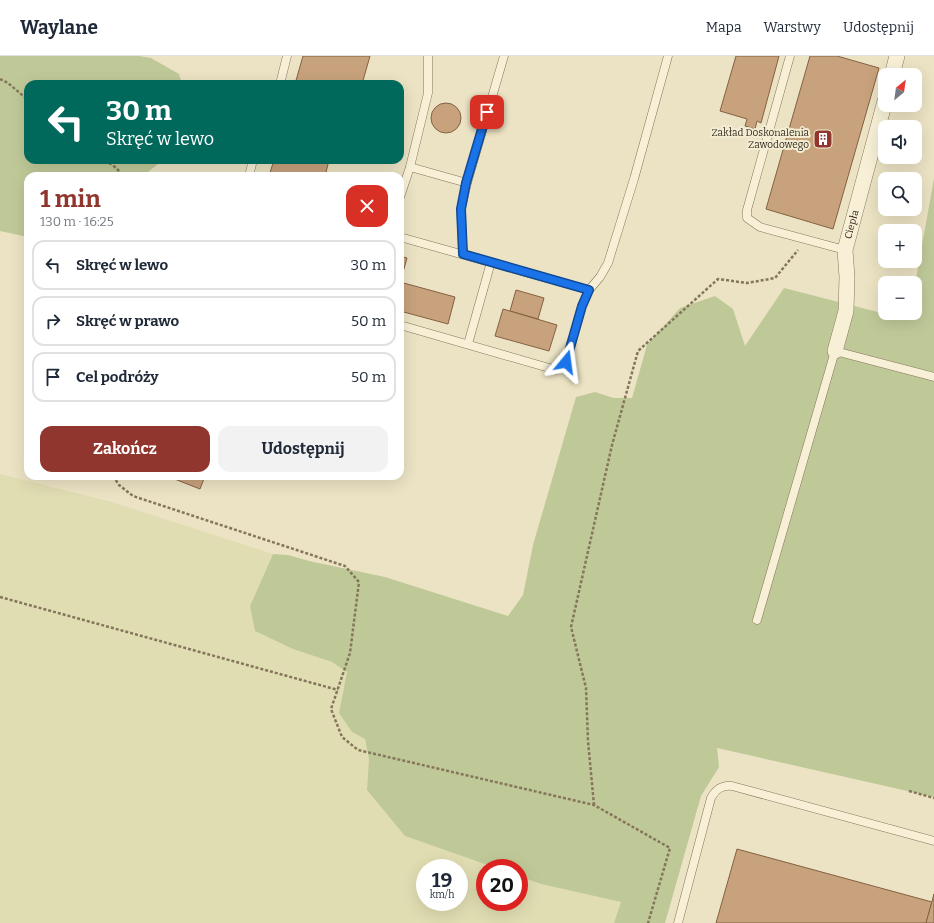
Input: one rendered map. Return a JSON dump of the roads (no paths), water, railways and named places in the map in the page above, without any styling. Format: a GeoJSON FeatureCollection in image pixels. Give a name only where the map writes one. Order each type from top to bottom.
{"type":"FeatureCollection","features":[{"type":"Feature","properties":{"kind":"street"},"geometry":{"type":"LineString","coordinates":[[894,68],[897,56]]}},
{"type":"Feature","properties":{"kind":"street","name":"Ciepła"},"geometry":{"type":"LineString","coordinates":[[835,351],[846,311],[847,277],[845,250],[882,112]]}},
{"type":"Feature","properties":{"kind":"lane"},"geometry":{"type":"LineString","coordinates":[[281,80],[287,56]]}},
{"type":"Feature","properties":{"kind":"lane"},"geometry":{"type":"LineString","coordinates":[[404,185],[410,167],[428,93],[428,56]]}},
{"type":"Feature","properties":{"kind":"lane"},"geometry":{"type":"LineString","coordinates":[[463,254],[461,209],[466,183],[504,56]]}},
{"type":"Feature","properties":{"kind":"lane"},"geometry":{"type":"LineString","coordinates":[[404,327],[556,370],[561,368],[566,362],[582,306],[589,290],[600,277],[608,263],[634,179],[668,56]]}},
{"type":"Feature","properties":{"kind":"lane"},"geometry":{"type":"LineString","coordinates":[[790,56],[746,218],[760,227],[845,250]]}},
{"type":"Feature","properties":{"kind":"lane"},"geometry":{"type":"LineString","coordinates":[[410,167],[466,183]]}},
{"type":"Feature","properties":{"kind":"lane"},"geometry":{"type":"LineString","coordinates":[[404,238],[589,290]]}},
{"type":"Feature","properties":{"kind":"lane"},"geometry":{"type":"LineString","coordinates":[[468,344],[491,262]]}},
{"type":"Feature","properties":{"kind":"lane"},"geometry":{"type":"LineString","coordinates":[[757,620],[835,351],[934,377]]}},
{"type":"Feature","properties":{"kind":"lane"},"geometry":{"type":"LineString","coordinates":[[678,923],[711,798],[716,789],[726,785],[934,841]]}},
{"type":"Feature","properties":{"kind":"place","name":"Zakład Doskonalenia Zawodowego"},"geometry":{"type":"Point","coordinates":[823,139]}}]}
